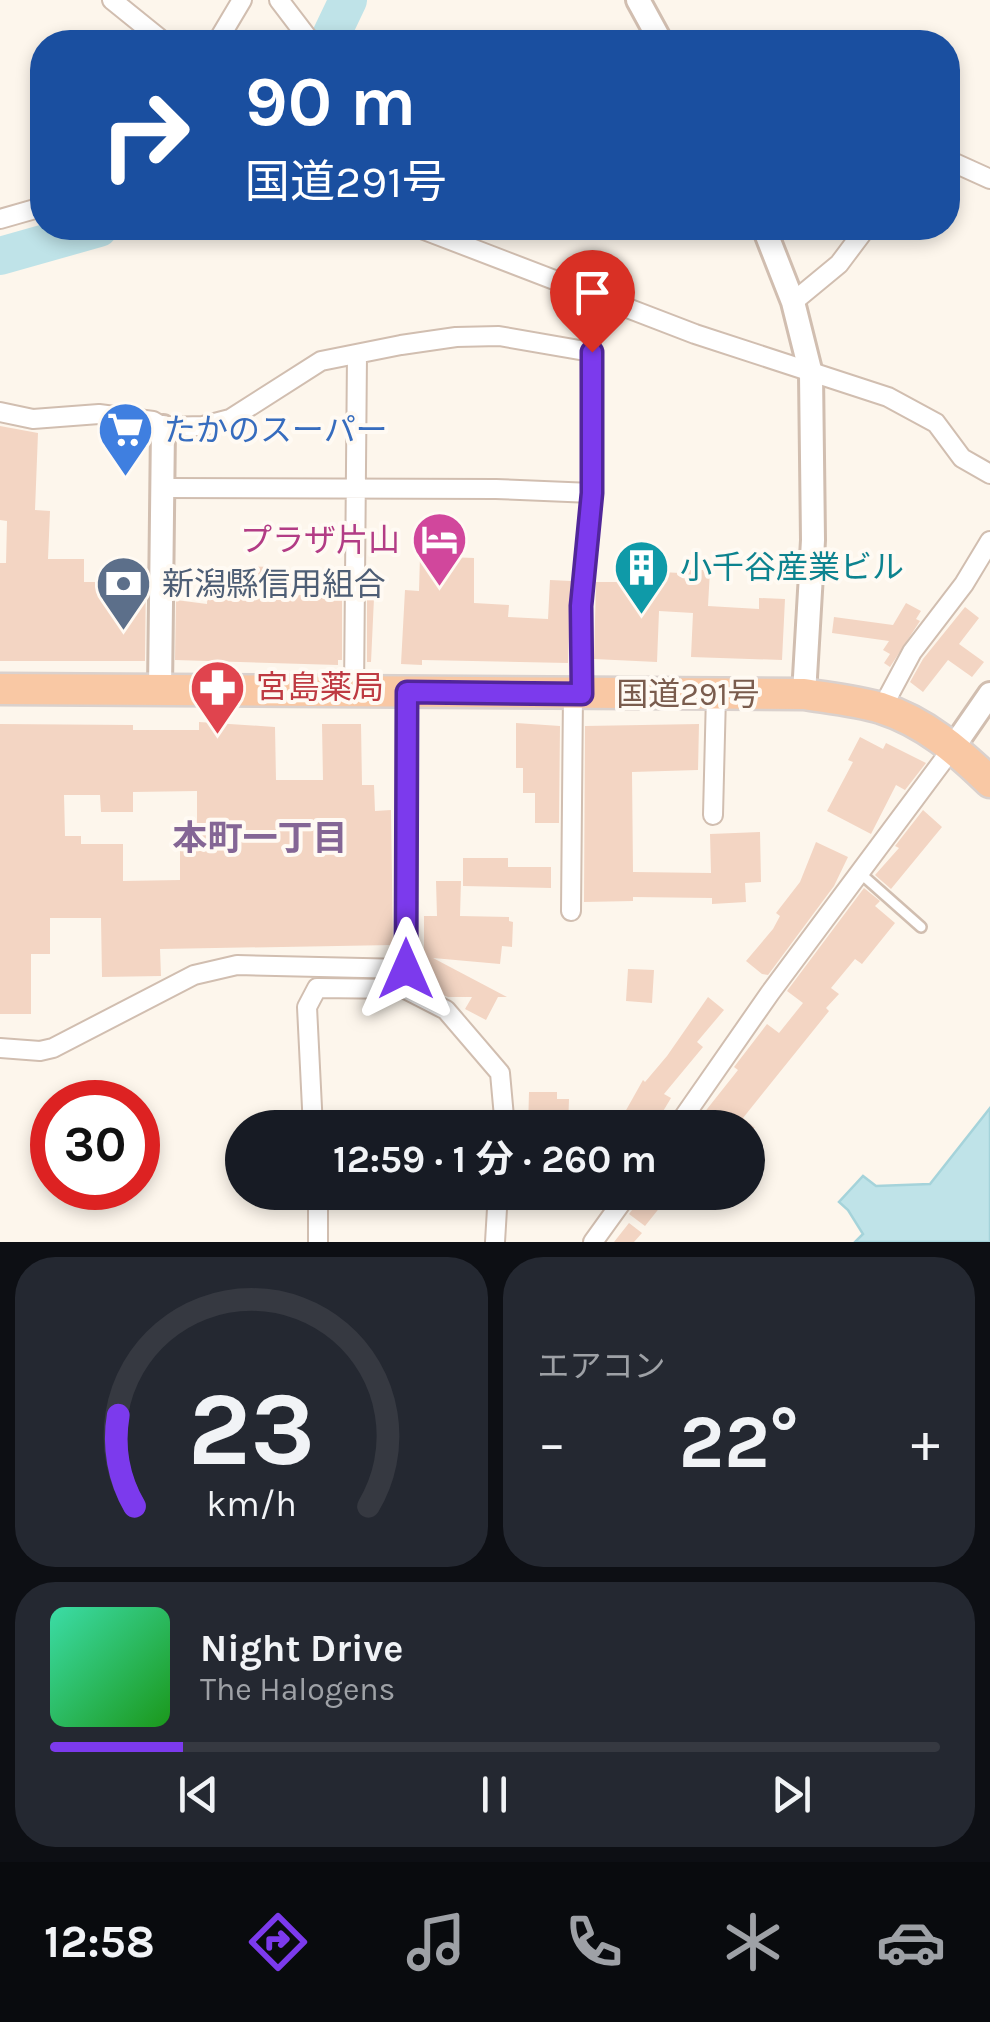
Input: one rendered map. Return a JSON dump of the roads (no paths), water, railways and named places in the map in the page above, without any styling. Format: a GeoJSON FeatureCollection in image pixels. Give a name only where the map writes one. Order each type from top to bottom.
{"type":"FeatureCollection","features":[{"type":"Feature","properties":{"kind":"highway","name":"国道291号"},"geometry":{"type":"LineString","coordinates":[[0,688],[804,694],[882,708],[923,727],[954,746],[990,782]]}},
{"type":"Feature","properties":{"kind":"street"},"geometry":{"type":"LineString","coordinates":[[112,0],[149,30]]}},
{"type":"Feature","properties":{"kind":"street"},"geometry":{"type":"LineString","coordinates":[[224,30],[242,0]]}},
{"type":"Feature","properties":{"kind":"street"},"geometry":{"type":"LineString","coordinates":[[278,0],[299,30]]}},
{"type":"Feature","properties":{"kind":"street"},"geometry":{"type":"LineString","coordinates":[[638,0],[654,30]]}},
{"type":"Feature","properties":{"kind":"street"},"geometry":{"type":"LineString","coordinates":[[960,165],[990,179]]}},
{"type":"Feature","properties":{"kind":"street"},"geometry":{"type":"LineString","coordinates":[[0,220],[30,211]]}},
{"type":"Feature","properties":{"kind":"street"},"geometry":{"type":"LineString","coordinates":[[450,240],[590,295],[888,397],[928,416],[949,437],[962,458],[990,474]]}},
{"type":"Feature","properties":{"kind":"street"},"geometry":{"type":"LineString","coordinates":[[769,240],[793,302],[812,374],[813,540],[804,694]]}},
{"type":"Feature","properties":{"kind":"street"},"geometry":{"type":"LineString","coordinates":[[793,302],[839,264],[857,240]]}},
{"type":"Feature","properties":{"kind":"street"},"geometry":{"type":"LineString","coordinates":[[571,911],[581,606],[592,493],[590,295]]}},
{"type":"Feature","properties":{"kind":"street"},"geometry":{"type":"LineString","coordinates":[[0,412],[33,419],[99,414],[153,421],[163,428],[203,426],[230,419],[321,361],[456,337],[499,336],[592,352]]}},
{"type":"Feature","properties":{"kind":"street"},"geometry":{"type":"LineString","coordinates":[[354,692],[357,355]]}},
{"type":"Feature","properties":{"kind":"street"},"geometry":{"type":"LineString","coordinates":[[160,690],[163,428]]}},
{"type":"Feature","properties":{"kind":"street"},"geometry":{"type":"LineString","coordinates":[[164,488],[496,488],[592,493]]}},
{"type":"Feature","properties":{"kind":"street"},"geometry":{"type":"LineString","coordinates":[[882,708],[912,652],[964,584],[990,541]]}},
{"type":"Feature","properties":{"kind":"street"},"geometry":{"type":"LineString","coordinates":[[406,989],[407,692]]}},
{"type":"Feature","properties":{"kind":"street"},"geometry":{"type":"LineString","coordinates":[[689,1110],[990,694]]}},
{"type":"Feature","properties":{"kind":"street"},"geometry":{"type":"LineString","coordinates":[[713,815],[716,696]]}},
{"type":"Feature","properties":{"kind":"street"},"geometry":{"type":"LineString","coordinates":[[0,1048],[53,1048],[194,975],[237,965],[406,969]]}},
{"type":"Feature","properties":{"kind":"street"},"geometry":{"type":"LineString","coordinates":[[313,1110],[307,1007],[318,988],[331,986],[406,989],[446,1010],[500,1072],[503,1110]]}},
{"type":"Feature","properties":{"kind":"street"},"geometry":{"type":"LineString","coordinates":[[318,1210],[318,1242]]}},
{"type":"Feature","properties":{"kind":"street"},"geometry":{"type":"LineString","coordinates":[[495,1242],[497,1210]]}},
{"type":"Feature","properties":{"kind":"street"},"geometry":{"type":"LineString","coordinates":[[594,1242],[616,1210]]}},
{"type":"Feature","properties":{"kind":"lane"},"geometry":{"type":"LineString","coordinates":[[860,873],[921,927]]}},
{"type":"Feature","properties":{"kind":"water"},"geometry":{"type":"Polygon","coordinates":[[[990,1108],[990,1242],[855,1242],[863,1234],[839,1202],[863,1176],[876,1186],[930,1184],[990,1108]]]}},
{"type":"Feature","properties":{"kind":"waterway"},"geometry":{"type":"LineString","coordinates":[[334,30],[348,0]]}},
{"type":"Feature","properties":{"kind":"waterway"},"geometry":{"type":"LineString","coordinates":[[0,256],[57,240]]}},
{"type":"Feature","properties":{"kind":"place","name":"たかのスーパー"},"geometry":{"type":"Point","coordinates":[125,479]}},
{"type":"Feature","properties":{"kind":"place","name":"プラザ片山"},"geometry":{"type":"Point","coordinates":[439,589]}},
{"type":"Feature","properties":{"kind":"place","name":"小千谷産業ビル"},"geometry":{"type":"Point","coordinates":[641,616]}},
{"type":"Feature","properties":{"kind":"place","name":"新潟縣信用組合"},"geometry":{"type":"Point","coordinates":[123,633]}},
{"type":"Feature","properties":{"kind":"place","name":"宮島薬局"},"geometry":{"type":"Point","coordinates":[217,736]}},
{"type":"Feature","properties":{"kind":"district","name":"本町一丁目"},"geometry":{"type":"Point","coordinates":[260,838]}}]}
